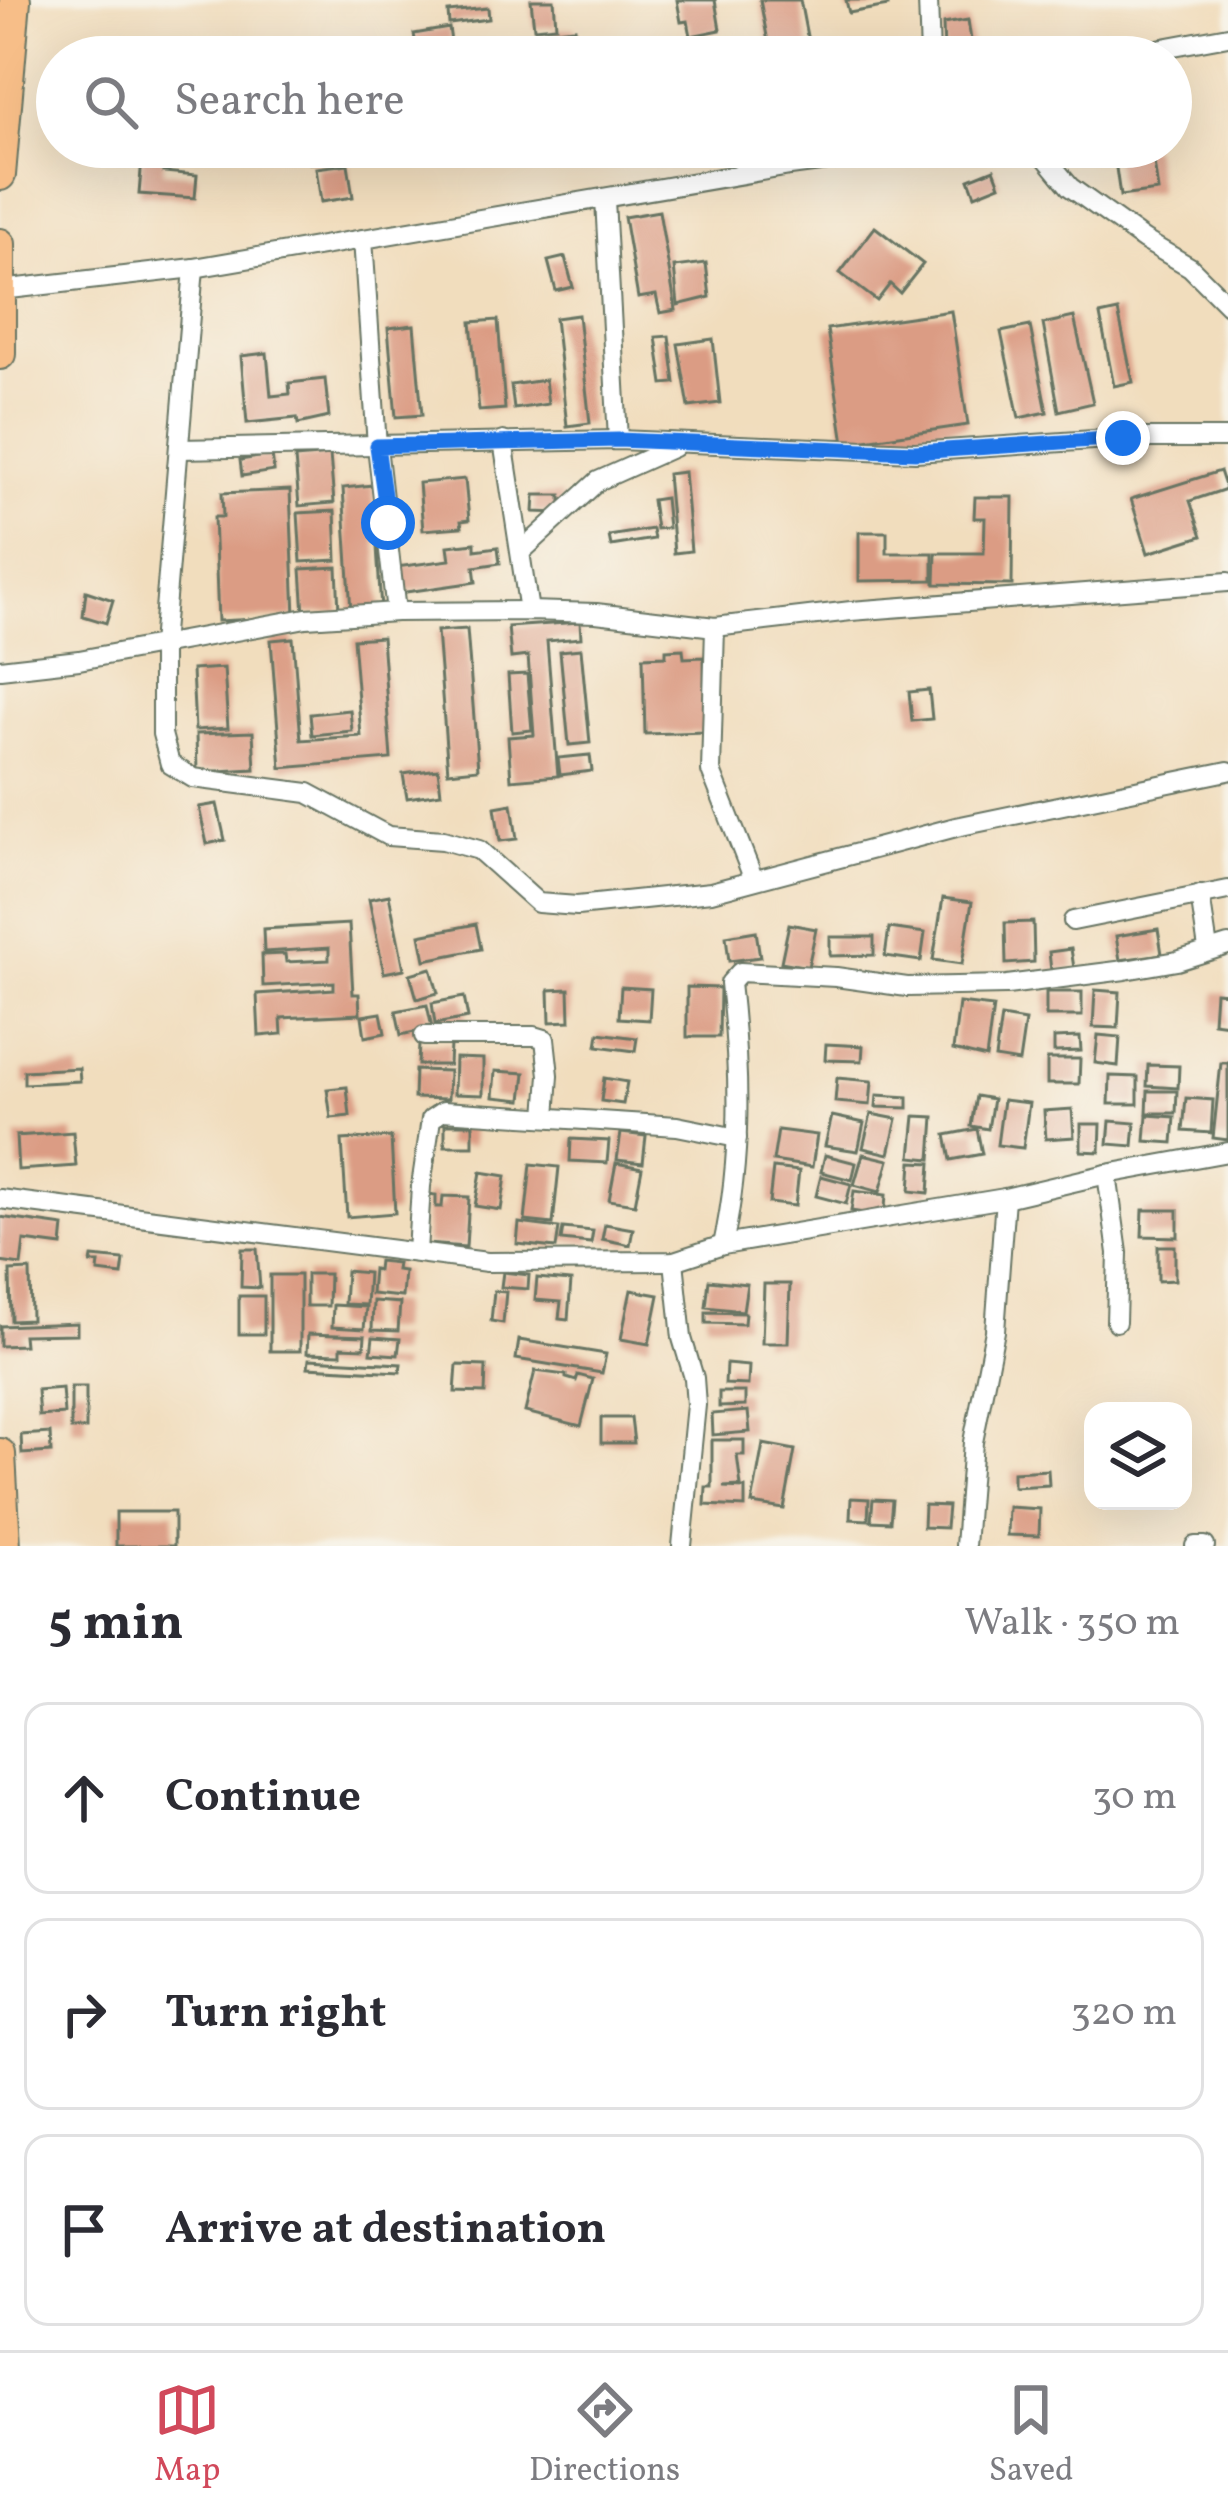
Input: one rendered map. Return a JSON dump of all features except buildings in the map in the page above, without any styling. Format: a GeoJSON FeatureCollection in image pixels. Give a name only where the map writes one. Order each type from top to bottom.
{"type":"FeatureCollection","features":[{"type":"Feature","properties":{"kind":"main road"},"geometry":{"type":"LineString","coordinates":[[0,175],[15,0]]}},
{"type":"Feature","properties":{"kind":"main road"},"geometry":{"type":"LineString","coordinates":[[0,244],[0,354]]}},
{"type":"Feature","properties":{"kind":"main road"},"geometry":{"type":"LineString","coordinates":[[0,1454],[5,1546]]}},
{"type":"Feature","properties":{"kind":"street"},"geometry":{"type":"LineString","coordinates":[[928,0],[929,36]]}},
{"type":"Feature","properties":{"kind":"street"},"geometry":{"type":"LineString","coordinates":[[1192,42],[1228,35]]}},
{"type":"Feature","properties":{"kind":"street"},"geometry":{"type":"LineString","coordinates":[[1,290],[194,268],[779,168]]}},
{"type":"Feature","properties":{"kind":"street"},"geometry":{"type":"LineString","coordinates":[[1054,168],[1070,187],[1190,267],[1228,304]]}},
{"type":"Feature","properties":{"kind":"street"},"geometry":{"type":"LineString","coordinates":[[605,200],[618,440]]}},
{"type":"Feature","properties":{"kind":"street"},"geometry":{"type":"LineString","coordinates":[[363,239],[377,446],[396,612]]}},
{"type":"Feature","properties":{"kind":"street"},"geometry":{"type":"LineString","coordinates":[[194,268],[162,645],[162,734],[170,764],[193,778],[308,793],[388,836],[479,850],[538,903],[577,906],[651,901],[754,880],[956,827],[1228,771]]}},
{"type":"Feature","properties":{"kind":"street"},"geometry":{"type":"LineString","coordinates":[[178,448],[618,440],[915,452],[1123,438],[1228,438]]}},
{"type":"Feature","properties":{"kind":"street"},"geometry":{"type":"LineString","coordinates":[[503,441],[529,611]]}},
{"type":"Feature","properties":{"kind":"street"},"geometry":{"type":"LineString","coordinates":[[522,551],[598,481],[685,443]]}},
{"type":"Feature","properties":{"kind":"street"},"geometry":{"type":"LineString","coordinates":[[0,669],[79,661],[306,618],[529,611],[716,627],[850,610],[1228,582]]}},
{"type":"Feature","properties":{"kind":"street"},"geometry":{"type":"LineString","coordinates":[[716,627],[711,771],[754,880]]}},
{"type":"Feature","properties":{"kind":"street"},"geometry":{"type":"LineString","coordinates":[[1073,921],[1228,890]]}},
{"type":"Feature","properties":{"kind":"street"},"geometry":{"type":"LineString","coordinates":[[723,1245],[734,1197],[737,1138],[737,1047],[730,983],[740,972],[836,976],[907,987],[1007,985],[1125,970],[1177,961],[1218,947],[1200,895]]}},
{"type":"Feature","properties":{"kind":"street"},"geometry":{"type":"LineString","coordinates":[[424,1036],[535,1036],[544,1040],[549,1075],[546,1117]]}},
{"type":"Feature","properties":{"kind":"street"},"geometry":{"type":"LineString","coordinates":[[417,1252],[431,1119],[443,1111],[677,1126],[737,1138]]}},
{"type":"Feature","properties":{"kind":"street"},"geometry":{"type":"LineString","coordinates":[[0,1199],[487,1262],[674,1262],[723,1245],[1005,1198],[1228,1153]]}},
{"type":"Feature","properties":{"kind":"street"},"geometry":{"type":"LineString","coordinates":[[1107,1174],[1118,1253],[1116,1322]]}},
{"type":"Feature","properties":{"kind":"street"},"geometry":{"type":"LineString","coordinates":[[965,1546],[973,1442],[995,1331],[1005,1198]]}},
{"type":"Feature","properties":{"kind":"street"},"geometry":{"type":"LineString","coordinates":[[674,1262],[682,1338],[696,1405],[682,1546]]}},
{"type":"Feature","properties":{"kind":"street"},"geometry":{"type":"LineString","coordinates":[[1195,1546],[1205,1546]]}},
{"type":"Feature","properties":{"kind":"route"},"geometry":{"type":"LineString","coordinates":[[388,523],[377,446],[618,440],[915,452],[1123,438]]}}]}
